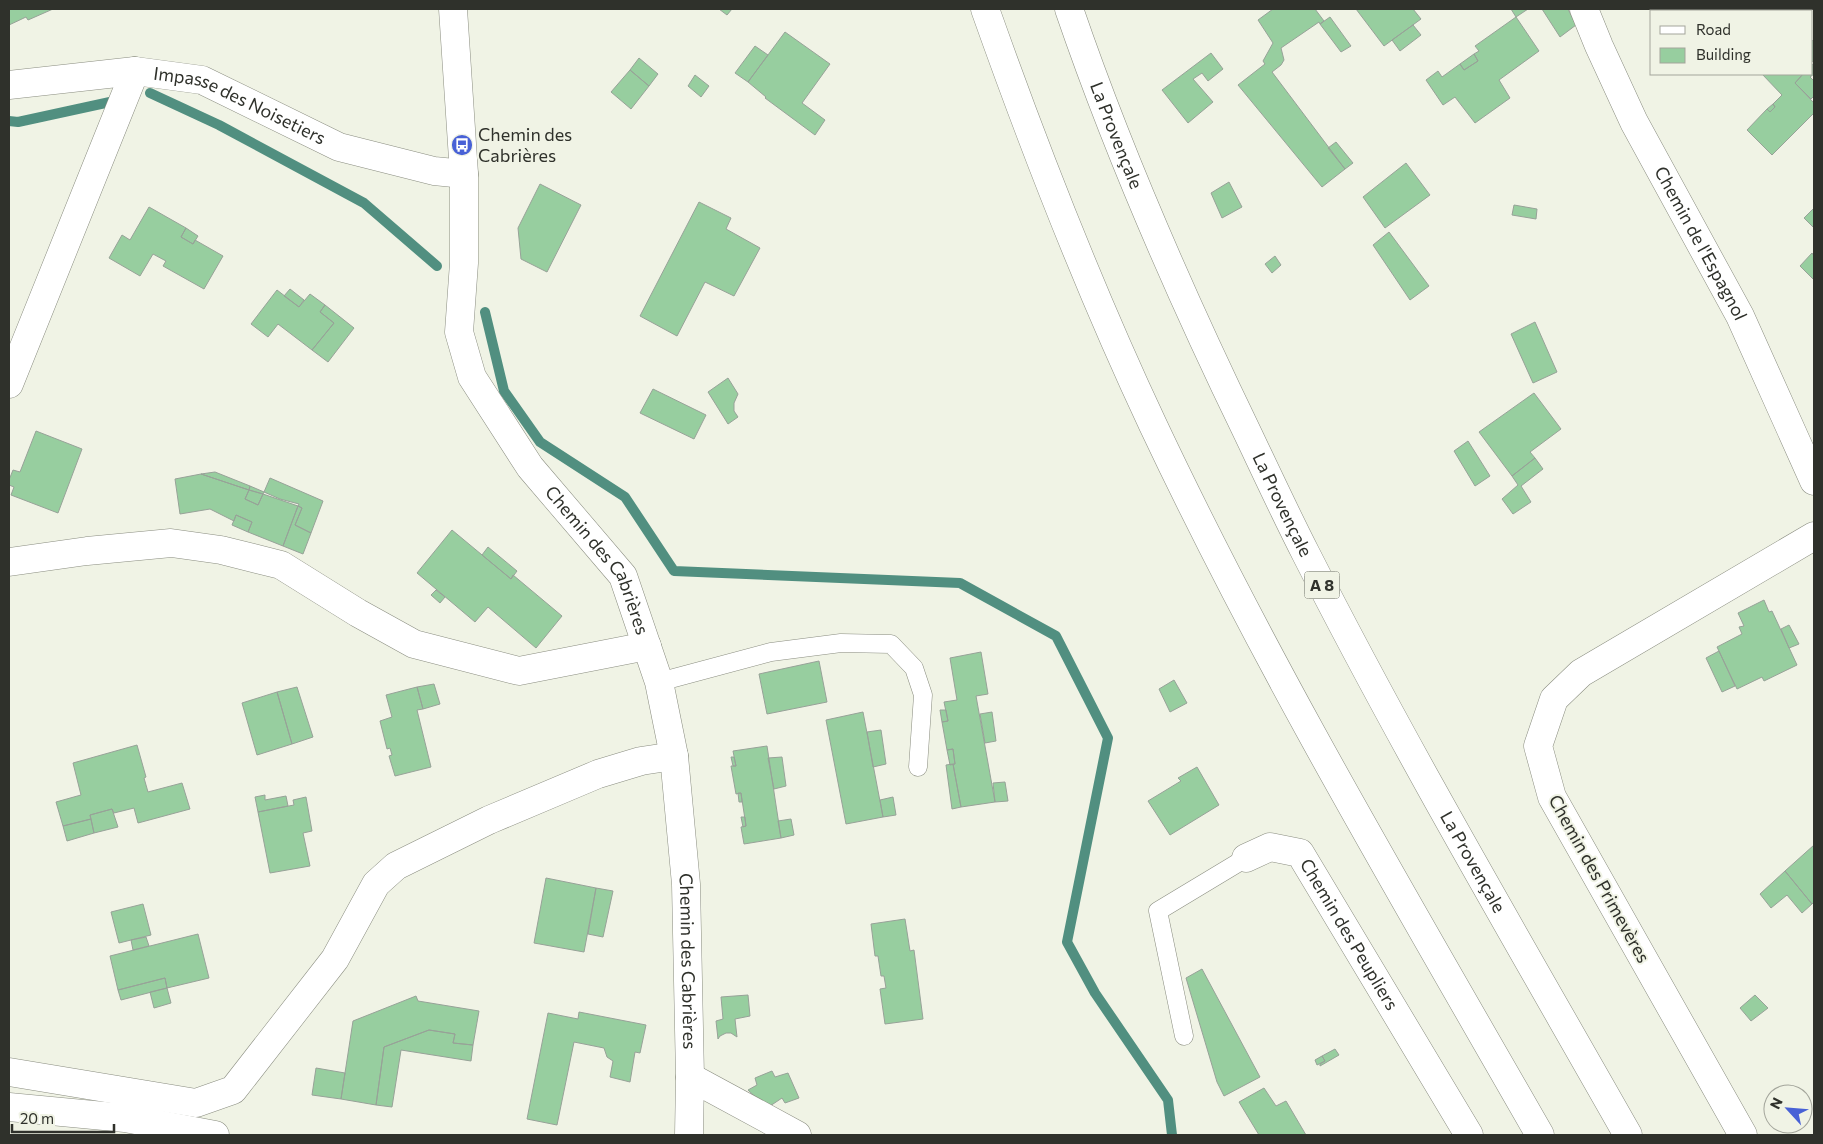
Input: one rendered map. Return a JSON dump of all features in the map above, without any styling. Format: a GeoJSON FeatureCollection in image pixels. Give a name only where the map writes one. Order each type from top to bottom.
{"type":"FeatureCollection","features":[{"type":"Feature","properties":{"kind":"main road","name":"Chemin des Cabrières"},"geometry":{"type":"LineString","coordinates":[[453,9],[464,174],[464,263],[459,332],[472,377],[530,467],[623,576],[659,682],[674,756],[686,884],[690,1078],[688,1135]]}},
{"type":"Feature","properties":{"kind":"main road"},"geometry":{"type":"LineString","coordinates":[[985,9],[1024,118],[1081,262],[1157,434],[1242,604],[1352,806],[1540,1135]]}},
{"type":"Feature","properties":{"kind":"main road","name":"La Provençale"},"geometry":{"type":"LineString","coordinates":[[1069,9],[1095,86],[1149,220],[1212,361],[1306,554],[1414,758],[1628,1135]]}},
{"type":"Feature","properties":{"kind":"main road","name":"Chemin de l'Espagnol"},"geometry":{"type":"LineString","coordinates":[[1584,9],[1634,122],[1740,316],[1814,481]]}},
{"type":"Feature","properties":{"kind":"main road","name":"Impasse des Noisetiers"},"geometry":{"type":"LineString","coordinates":[[9,85],[135,71],[202,80],[339,147],[434,171],[464,174]]}},
{"type":"Feature","properties":{"kind":"main road"},"geometry":{"type":"LineString","coordinates":[[9,384],[135,71]]}},
{"type":"Feature","properties":{"kind":"main road","name":"Chemin des Primevères"},"geometry":{"type":"LineString","coordinates":[[1743,1135],[1552,797],[1538,746],[1554,699],[1581,673],[1814,536]]}},
{"type":"Feature","properties":{"kind":"main road"},"geometry":{"type":"LineString","coordinates":[[9,562],[87,551],[171,543],[221,550],[281,565],[358,613],[414,644],[519,671],[647,646]]}},
{"type":"Feature","properties":{"kind":"main road"},"geometry":{"type":"LineString","coordinates":[[9,1072],[196,1103],[233,1090],[335,959],[376,884],[396,866],[489,820],[598,774],[641,761],[674,756]]}},
{"type":"Feature","properties":{"kind":"main road","name":"Chemin des Peupliers"},"geometry":{"type":"LineString","coordinates":[[1246,858],[1270,847],[1300,853],[1469,1135]]}},
{"type":"Feature","properties":{"kind":"main road"},"geometry":{"type":"LineString","coordinates":[[690,1078],[797,1135]]}},
{"type":"Feature","properties":{"kind":"main road"},"geometry":{"type":"LineString","coordinates":[[9,1107],[125,1118],[215,1135]]}},
{"type":"Feature","properties":{"kind":"lane"},"geometry":{"type":"LineString","coordinates":[[659,682],[771,652],[841,643],[891,644],[914,668],[923,695],[918,767]]}},
{"type":"Feature","properties":{"kind":"lane","name":"Chemin des Peupliers"},"geometry":{"type":"LineString","coordinates":[[1184,1036],[1158,911],[1246,858]]}},
{"type":"Feature","properties":{"kind":"building"},"geometry":{"type":"Polygon","coordinates":[[[9,9],[53,9],[28,20],[26,17],[9,25],[9,9]]]}},
{"type":"Feature","properties":{"kind":"building"},"geometry":{"type":"Polygon","coordinates":[[[719,9],[732,9],[727,15],[719,9]]]}},
{"type":"Feature","properties":{"kind":"building"},"geometry":{"type":"Polygon","coordinates":[[[1273,9],[1315,9],[1324,21],[1320,24],[1319,22],[1281,48],[1284,60],[1272,72],[1345,169],[1322,187],[1238,85],[1265,64],[1263,61],[1273,43],[1258,20],[1273,9]]]}},
{"type":"Feature","properties":{"kind":"building"},"geometry":{"type":"Polygon","coordinates":[[[1356,9],[1413,9],[1421,19],[1384,46],[1356,9]]]}},
{"type":"Feature","properties":{"kind":"building"},"geometry":{"type":"Polygon","coordinates":[[[1511,9],[1528,9],[1516,17],[1511,9]]]}},
{"type":"Feature","properties":{"kind":"building"},"geometry":{"type":"Polygon","coordinates":[[[1542,9],[1568,9],[1576,25],[1560,37],[1542,9]]]}},
{"type":"Feature","properties":{"kind":"building"},"geometry":{"type":"Polygon","coordinates":[[[1692,9],[1716,9],[1716,10],[1692,9]]]}},
{"type":"Feature","properties":{"kind":"building"},"geometry":{"type":"Polygon","coordinates":[[[1330,17],[1351,46],[1341,52],[1320,24],[1330,17]]]}},
{"type":"Feature","properties":{"kind":"building"},"geometry":{"type":"Polygon","coordinates":[[[1516,17],[1539,51],[1499,80],[1510,98],[1475,123],[1455,97],[1443,105],[1426,80],[1438,71],[1442,77],[1460,64],[1464,70],[1478,61],[1474,54],[1479,51],[1475,46],[1516,17]]]}},
{"type":"Feature","properties":{"kind":"building"},"geometry":{"type":"Polygon","coordinates":[[[1413,25],[1421,35],[1400,51],[1392,40],[1413,25]]]}},
{"type":"Feature","properties":{"kind":"building"},"geometry":{"type":"Polygon","coordinates":[[[785,32],[830,64],[802,103],[825,120],[815,135],[765,98],[748,82],[785,32]]]}},
{"type":"Feature","properties":{"kind":"building"},"geometry":{"type":"Polygon","coordinates":[[[1814,39],[1814,63],[1813,62],[1814,39]]]}},
{"type":"Feature","properties":{"kind":"building"},"geometry":{"type":"Polygon","coordinates":[[[755,46],[768,55],[748,82],[735,73],[755,46]]]}},
{"type":"Feature","properties":{"kind":"building"},"geometry":{"type":"Polygon","coordinates":[[[1211,53],[1223,69],[1208,81],[1202,73],[1193,79],[1213,102],[1188,123],[1162,90],[1211,53]]]}},
{"type":"Feature","properties":{"kind":"building"},"geometry":{"type":"Polygon","coordinates":[[[1474,54],[1478,61],[1464,70],[1460,64],[1474,54]]]}},
{"type":"Feature","properties":{"kind":"building"},"geometry":{"type":"Polygon","coordinates":[[[639,58],[658,74],[649,86],[630,70],[639,58]]]}},
{"type":"Feature","properties":{"kind":"building"},"geometry":{"type":"Polygon","coordinates":[[[630,70],[649,86],[631,109],[611,92],[630,70]]]}},
{"type":"Feature","properties":{"kind":"building"},"geometry":{"type":"Polygon","coordinates":[[[695,75],[709,86],[701,97],[688,86],[695,75]]]}},
{"type":"Feature","properties":{"kind":"building"},"geometry":{"type":"Polygon","coordinates":[[[1763,75],[1802,75],[1795,83],[1814,103],[1814,113],[1772,155],[1747,130],[1767,109],[1770,112],[1775,107],[1773,104],[1782,95],[1763,75]]]}},
{"type":"Feature","properties":{"kind":"building"},"geometry":{"type":"Polygon","coordinates":[[[1802,75],[1813,75],[1810,77],[1814,81],[1814,96],[1811,99],[1795,83],[1802,75]]]}},
{"type":"Feature","properties":{"kind":"building"},"geometry":{"type":"Polygon","coordinates":[[[1773,104],[1775,107],[1770,112],[1767,109],[1773,104]]]}},
{"type":"Feature","properties":{"kind":"building"},"geometry":{"type":"Polygon","coordinates":[[[1336,142],[1353,163],[1345,169],[1328,148],[1336,142]]]}},
{"type":"Feature","properties":{"kind":"building"},"geometry":{"type":"Polygon","coordinates":[[[1406,163],[1430,195],[1385,228],[1363,197],[1406,163]]]}},
{"type":"Feature","properties":{"kind":"building"},"geometry":{"type":"Polygon","coordinates":[[[1229,182],[1242,207],[1222,218],[1211,193],[1229,182]]]}},
{"type":"Feature","properties":{"kind":"building"},"geometry":{"type":"Polygon","coordinates":[[[540,184],[581,205],[547,272],[521,259],[518,228],[540,184]]]}},
{"type":"Feature","properties":{"kind":"building"},"geometry":{"type":"Polygon","coordinates":[[[699,202],[731,218],[726,229],[760,248],[734,296],[705,282],[677,336],[640,316],[699,202]]]}},
{"type":"Feature","properties":{"kind":"building"},"geometry":{"type":"Polygon","coordinates":[[[1514,205],[1537,209],[1536,219],[1512,215],[1514,205]]]}},
{"type":"Feature","properties":{"kind":"building"},"geometry":{"type":"Polygon","coordinates":[[[149,207],[186,228],[181,237],[193,244],[195,240],[223,256],[204,289],[163,266],[166,261],[153,254],[140,276],[109,258],[122,235],[130,240],[149,207]]]}},
{"type":"Feature","properties":{"kind":"building"},"geometry":{"type":"Polygon","coordinates":[[[1814,208],[1814,228],[1804,218],[1814,208]]]}},
{"type":"Feature","properties":{"kind":"building"},"geometry":{"type":"Polygon","coordinates":[[[186,228],[198,236],[193,244],[181,237],[186,228]]]}},
{"type":"Feature","properties":{"kind":"building"},"geometry":{"type":"Polygon","coordinates":[[[1389,232],[1429,286],[1410,300],[1373,245],[1389,232]]]}},
{"type":"Feature","properties":{"kind":"building"},"geometry":{"type":"Polygon","coordinates":[[[1812,253],[1814,256],[1814,280],[1800,266],[1812,253]]]}},
{"type":"Feature","properties":{"kind":"building"},"geometry":{"type":"Polygon","coordinates":[[[1275,256],[1281,265],[1272,273],[1265,264],[1275,256]]]}},
{"type":"Feature","properties":{"kind":"building"},"geometry":{"type":"Polygon","coordinates":[[[290,289],[304,300],[299,307],[284,296],[290,289]]]}},
{"type":"Feature","properties":{"kind":"building"},"geometry":{"type":"Polygon","coordinates":[[[277,290],[299,307],[310,294],[325,305],[320,312],[334,323],[312,350],[278,324],[268,337],[251,324],[277,290]]]}},
{"type":"Feature","properties":{"kind":"building"},"geometry":{"type":"Polygon","coordinates":[[[325,305],[354,328],[328,362],[312,350],[334,323],[320,312],[325,305]]]}},
{"type":"Feature","properties":{"kind":"building"},"geometry":{"type":"Polygon","coordinates":[[[1535,322],[1557,372],[1533,383],[1511,334],[1535,322]]]}},
{"type":"Feature","properties":{"kind":"building"},"geometry":{"type":"Polygon","coordinates":[[[728,378],[738,394],[734,403],[734,411],[738,417],[728,424],[708,392],[728,378]]]}},
{"type":"Feature","properties":{"kind":"building"},"geometry":{"type":"Polygon","coordinates":[[[653,389],[706,415],[694,439],[640,413],[653,389]]]}},
{"type":"Feature","properties":{"kind":"building"},"geometry":{"type":"Polygon","coordinates":[[[1534,393],[1561,429],[1530,452],[1535,458],[1512,476],[1479,432],[1534,393]]]}},
{"type":"Feature","properties":{"kind":"building"},"geometry":{"type":"Polygon","coordinates":[[[36,431],[82,449],[58,513],[11,495],[14,487],[9,485],[9,480],[13,470],[20,472],[36,431]]]}},
{"type":"Feature","properties":{"kind":"building"},"geometry":{"type":"Polygon","coordinates":[[[1468,441],[1490,476],[1475,486],[1454,451],[1468,441]]]}},
{"type":"Feature","properties":{"kind":"building"},"geometry":{"type":"Polygon","coordinates":[[[1535,458],[1543,469],[1521,486],[1531,502],[1513,514],[1502,499],[1518,485],[1512,476],[1535,458]]]}},
{"type":"Feature","properties":{"kind":"building"},"geometry":{"type":"Polygon","coordinates":[[[215,472],[250,486],[249,490],[201,474],[215,472]]]}},
{"type":"Feature","properties":{"kind":"building"},"geometry":{"type":"Polygon","coordinates":[[[201,474],[249,490],[245,499],[258,505],[263,494],[298,506],[283,546],[248,532],[252,522],[236,515],[234,521],[210,509],[180,514],[175,479],[201,474]]]}},
{"type":"Feature","properties":{"kind":"building"},"geometry":{"type":"Polygon","coordinates":[[[270,478],[323,501],[311,533],[295,525],[302,508],[298,506],[299,504],[264,492],[270,478]]]}},
{"type":"Feature","properties":{"kind":"building"},"geometry":{"type":"Polygon","coordinates":[[[250,486],[264,492],[263,494],[249,490],[250,486]]]}},
{"type":"Feature","properties":{"kind":"building"},"geometry":{"type":"Polygon","coordinates":[[[249,490],[263,494],[258,505],[245,499],[249,490]]]}},
{"type":"Feature","properties":{"kind":"building"},"geometry":{"type":"Polygon","coordinates":[[[298,506],[302,508],[295,525],[311,533],[303,554],[283,546],[298,506]]]}},
{"type":"Feature","properties":{"kind":"building"},"geometry":{"type":"Polygon","coordinates":[[[236,515],[252,522],[248,532],[232,525],[236,515]]]}},
{"type":"Feature","properties":{"kind":"building"},"geometry":{"type":"Polygon","coordinates":[[[452,530],[511,579],[513,575],[562,616],[536,648],[488,607],[475,622],[417,573],[452,530]]]}},
{"type":"Feature","properties":{"kind":"building"},"geometry":{"type":"Polygon","coordinates":[[[488,547],[517,571],[511,579],[482,555],[488,547]]]}},
{"type":"Feature","properties":{"kind":"building"},"geometry":{"type":"Polygon","coordinates":[[[436,590],[445,597],[440,603],[431,595],[436,590]]]}},
{"type":"Feature","properties":{"kind":"building"},"geometry":{"type":"Polygon","coordinates":[[[1764,600],[1769,612],[1772,611],[1797,665],[1764,681],[1762,677],[1737,689],[1717,647],[1742,634],[1739,627],[1744,626],[1738,613],[1764,600]]]}},
{"type":"Feature","properties":{"kind":"building"},"geometry":{"type":"Polygon","coordinates":[[[1789,625],[1799,644],[1789,648],[1781,629],[1789,625]]]}},
{"type":"Feature","properties":{"kind":"building"},"geometry":{"type":"Polygon","coordinates":[[[1719,651],[1735,686],[1722,692],[1706,658],[1719,651]]]}},
{"type":"Feature","properties":{"kind":"building"},"geometry":{"type":"Polygon","coordinates":[[[981,652],[988,694],[976,696],[995,802],[961,807],[953,764],[955,764],[953,749],[947,750],[942,722],[948,721],[944,702],[957,700],[950,658],[981,652]]]}},
{"type":"Feature","properties":{"kind":"building"},"geometry":{"type":"Polygon","coordinates":[[[819,661],[827,702],[767,714],[759,674],[819,661]]]}},
{"type":"Feature","properties":{"kind":"building"},"geometry":{"type":"Polygon","coordinates":[[[1174,680],[1187,703],[1170,712],[1159,689],[1174,680]]]}},
{"type":"Feature","properties":{"kind":"building"},"geometry":{"type":"Polygon","coordinates":[[[434,684],[440,704],[423,709],[417,687],[434,684]]]}},
{"type":"Feature","properties":{"kind":"building"},"geometry":{"type":"Polygon","coordinates":[[[297,687],[313,737],[292,744],[277,692],[297,687]]]}},
{"type":"Feature","properties":{"kind":"building"},"geometry":{"type":"Polygon","coordinates":[[[417,687],[423,709],[417,710],[431,767],[395,776],[389,756],[392,755],[390,748],[387,749],[380,721],[392,717],[386,695],[417,687]]]}},
{"type":"Feature","properties":{"kind":"building"},"geometry":{"type":"Polygon","coordinates":[[[277,692],[292,744],[257,755],[242,703],[277,692]]]}},
{"type":"Feature","properties":{"kind":"building"},"geometry":{"type":"Polygon","coordinates":[[[940,710],[946,710],[948,721],[942,722],[940,710]]]}},
{"type":"Feature","properties":{"kind":"building"},"geometry":{"type":"Polygon","coordinates":[[[863,712],[883,817],[846,824],[826,720],[863,712]]]}},
{"type":"Feature","properties":{"kind":"building"},"geometry":{"type":"Polygon","coordinates":[[[992,712],[996,741],[985,743],[980,714],[992,712]]]}},
{"type":"Feature","properties":{"kind":"building"},"geometry":{"type":"Polygon","coordinates":[[[881,730],[886,764],[873,767],[867,732],[881,730]]]}},
{"type":"Feature","properties":{"kind":"building"},"geometry":{"type":"Polygon","coordinates":[[[137,745],[148,792],[182,783],[190,809],[138,823],[134,808],[114,813],[112,809],[90,815],[91,819],[63,826],[56,802],[81,795],[73,763],[137,745]]]}},
{"type":"Feature","properties":{"kind":"building"},"geometry":{"type":"Polygon","coordinates":[[[767,746],[781,838],[744,844],[741,827],[746,826],[741,793],[736,794],[731,766],[736,766],[733,751],[767,746]]]}},
{"type":"Feature","properties":{"kind":"building"},"geometry":{"type":"Polygon","coordinates":[[[953,749],[955,764],[950,765],[947,750],[953,749]]]}},
{"type":"Feature","properties":{"kind":"building"},"geometry":{"type":"Polygon","coordinates":[[[731,757],[734,757],[736,766],[733,766],[731,757]]]}},
{"type":"Feature","properties":{"kind":"building"},"geometry":{"type":"Polygon","coordinates":[[[782,757],[786,786],[774,789],[768,758],[782,757]]]}},
{"type":"Feature","properties":{"kind":"building"},"geometry":{"type":"Polygon","coordinates":[[[953,764],[961,807],[952,809],[946,765],[953,764]]]}},
{"type":"Feature","properties":{"kind":"building"},"geometry":{"type":"Polygon","coordinates":[[[1197,767],[1219,805],[1170,835],[1148,801],[1181,781],[1178,778],[1197,767]]]}},
{"type":"Feature","properties":{"kind":"building"},"geometry":{"type":"Polygon","coordinates":[[[1005,782],[1008,801],[995,802],[993,783],[1005,782]]]}},
{"type":"Feature","properties":{"kind":"building"},"geometry":{"type":"Polygon","coordinates":[[[738,793],[741,793],[742,802],[739,802],[738,793]]]}},
{"type":"Feature","properties":{"kind":"building"},"geometry":{"type":"Polygon","coordinates":[[[265,795],[265,800],[286,796],[288,806],[258,812],[255,797],[265,795]]]}},
{"type":"Feature","properties":{"kind":"building"},"geometry":{"type":"Polygon","coordinates":[[[306,797],[312,831],[303,833],[310,866],[270,873],[258,812],[294,805],[293,800],[306,797]]]}},
{"type":"Feature","properties":{"kind":"building"},"geometry":{"type":"Polygon","coordinates":[[[893,797],[896,815],[883,817],[880,800],[893,797]]]}},
{"type":"Feature","properties":{"kind":"building"},"geometry":{"type":"Polygon","coordinates":[[[112,809],[118,827],[94,833],[90,815],[112,809]]]}},
{"type":"Feature","properties":{"kind":"building"},"geometry":{"type":"Polygon","coordinates":[[[741,817],[745,817],[746,826],[743,827],[741,817]]]}},
{"type":"Feature","properties":{"kind":"building"},"geometry":{"type":"Polygon","coordinates":[[[91,819],[94,833],[67,841],[63,826],[91,819]]]}},
{"type":"Feature","properties":{"kind":"building"},"geometry":{"type":"Polygon","coordinates":[[[791,819],[794,835],[781,838],[778,821],[791,819]]]}},
{"type":"Feature","properties":{"kind":"building"},"geometry":{"type":"Polygon","coordinates":[[[1814,845],[1814,902],[1812,904],[1785,871],[1814,845]]]}},
{"type":"Feature","properties":{"kind":"building"},"geometry":{"type":"Polygon","coordinates":[[[1785,871],[1812,904],[1802,913],[1787,895],[1771,908],[1760,894],[1785,871]]]}},
{"type":"Feature","properties":{"kind":"building"},"geometry":{"type":"Polygon","coordinates":[[[546,878],[596,888],[584,952],[534,943],[546,878]]]}},
{"type":"Feature","properties":{"kind":"building"},"geometry":{"type":"Polygon","coordinates":[[[596,888],[613,891],[603,937],[588,934],[596,888]]]}},
{"type":"Feature","properties":{"kind":"building"},"geometry":{"type":"Polygon","coordinates":[[[143,904],[151,935],[119,943],[111,912],[143,904]]]}},
{"type":"Feature","properties":{"kind":"building"},"geometry":{"type":"Polygon","coordinates":[[[905,919],[910,951],[914,950],[923,1019],[885,1024],[880,989],[886,988],[884,976],[881,976],[878,956],[875,956],[871,924],[905,919]]]}},
{"type":"Feature","properties":{"kind":"building"},"geometry":{"type":"Polygon","coordinates":[[[198,934],[209,978],[167,988],[165,978],[118,990],[110,956],[198,934]]]}},
{"type":"Feature","properties":{"kind":"building"},"geometry":{"type":"Polygon","coordinates":[[[146,937],[149,946],[133,950],[131,940],[146,937]]]}},
{"type":"Feature","properties":{"kind":"building"},"geometry":{"type":"Polygon","coordinates":[[[1202,969],[1260,1077],[1224,1096],[1217,1082],[1186,978],[1202,969]]]}},
{"type":"Feature","properties":{"kind":"building"},"geometry":{"type":"Polygon","coordinates":[[[165,978],[167,988],[121,1000],[118,990],[165,978]]]}},
{"type":"Feature","properties":{"kind":"building"},"geometry":{"type":"Polygon","coordinates":[[[167,988],[171,1003],[154,1008],[150,992],[167,988]]]}},
{"type":"Feature","properties":{"kind":"building"},"geometry":{"type":"Polygon","coordinates":[[[748,995],[750,1016],[735,1019],[737,1037],[731,1033],[726,1033],[718,1039],[716,1021],[723,1019],[721,997],[748,995]]]}},
{"type":"Feature","properties":{"kind":"building"},"geometry":{"type":"Polygon","coordinates":[[[1755,995],[1768,1008],[1751,1021],[1740,1008],[1755,995]]]}},
{"type":"Feature","properties":{"kind":"building"},"geometry":{"type":"Polygon","coordinates":[[[416,996],[418,1001],[479,1011],[473,1045],[453,1043],[455,1034],[429,1030],[384,1047],[376,1105],[341,1099],[353,1021],[416,996]]]}},
{"type":"Feature","properties":{"kind":"building"},"geometry":{"type":"Polygon","coordinates":[[[579,1012],[646,1025],[640,1053],[635,1052],[630,1082],[610,1077],[613,1061],[607,1057],[604,1048],[574,1042],[557,1125],[527,1119],[548,1013],[578,1019],[579,1012]]]}},
{"type":"Feature","properties":{"kind":"building"},"geometry":{"type":"Polygon","coordinates":[[[429,1030],[455,1034],[453,1043],[473,1045],[471,1061],[401,1050],[392,1107],[376,1105],[384,1047],[429,1030]]]}},
{"type":"Feature","properties":{"kind":"building"},"geometry":{"type":"Polygon","coordinates":[[[1335,1049],[1339,1055],[1320,1066],[1325,1061],[1322,1056],[1335,1049]]]}},
{"type":"Feature","properties":{"kind":"building"},"geometry":{"type":"Polygon","coordinates":[[[1322,1056],[1325,1061],[1317,1065],[1315,1060],[1322,1056]]]}},
{"type":"Feature","properties":{"kind":"building"},"geometry":{"type":"Polygon","coordinates":[[[316,1068],[345,1073],[341,1099],[312,1095],[316,1068]]]}},
{"type":"Feature","properties":{"kind":"building"},"geometry":{"type":"Polygon","coordinates":[[[772,1071],[775,1077],[788,1073],[799,1098],[785,1103],[782,1098],[767,1108],[748,1090],[757,1085],[755,1078],[772,1071]]]}},
{"type":"Feature","properties":{"kind":"building"},"geometry":{"type":"Polygon","coordinates":[[[1264,1088],[1276,1106],[1286,1101],[1306,1135],[1259,1135],[1239,1102],[1264,1088]]]}},
{"type":"Feature","properties":{"kind":"waterway"},"geometry":{"type":"LineString","coordinates":[[150,93],[219,125],[364,203],[437,266]]}},
{"type":"Feature","properties":{"kind":"waterway"},"geometry":{"type":"LineString","coordinates":[[9,121],[18,122],[110,102]]}},
{"type":"Feature","properties":{"kind":"waterway"},"geometry":{"type":"LineString","coordinates":[[485,312],[504,391],[540,442],[625,497],[674,571],[960,583],[1056,636],[1108,738],[1067,942],[1095,993],[1168,1100],[1172,1135]]}},
{"type":"Feature","properties":{"kind":"place","name":"Chemin des Cabrières"},"geometry":{"type":"Point","coordinates":[462,145]}}]}
